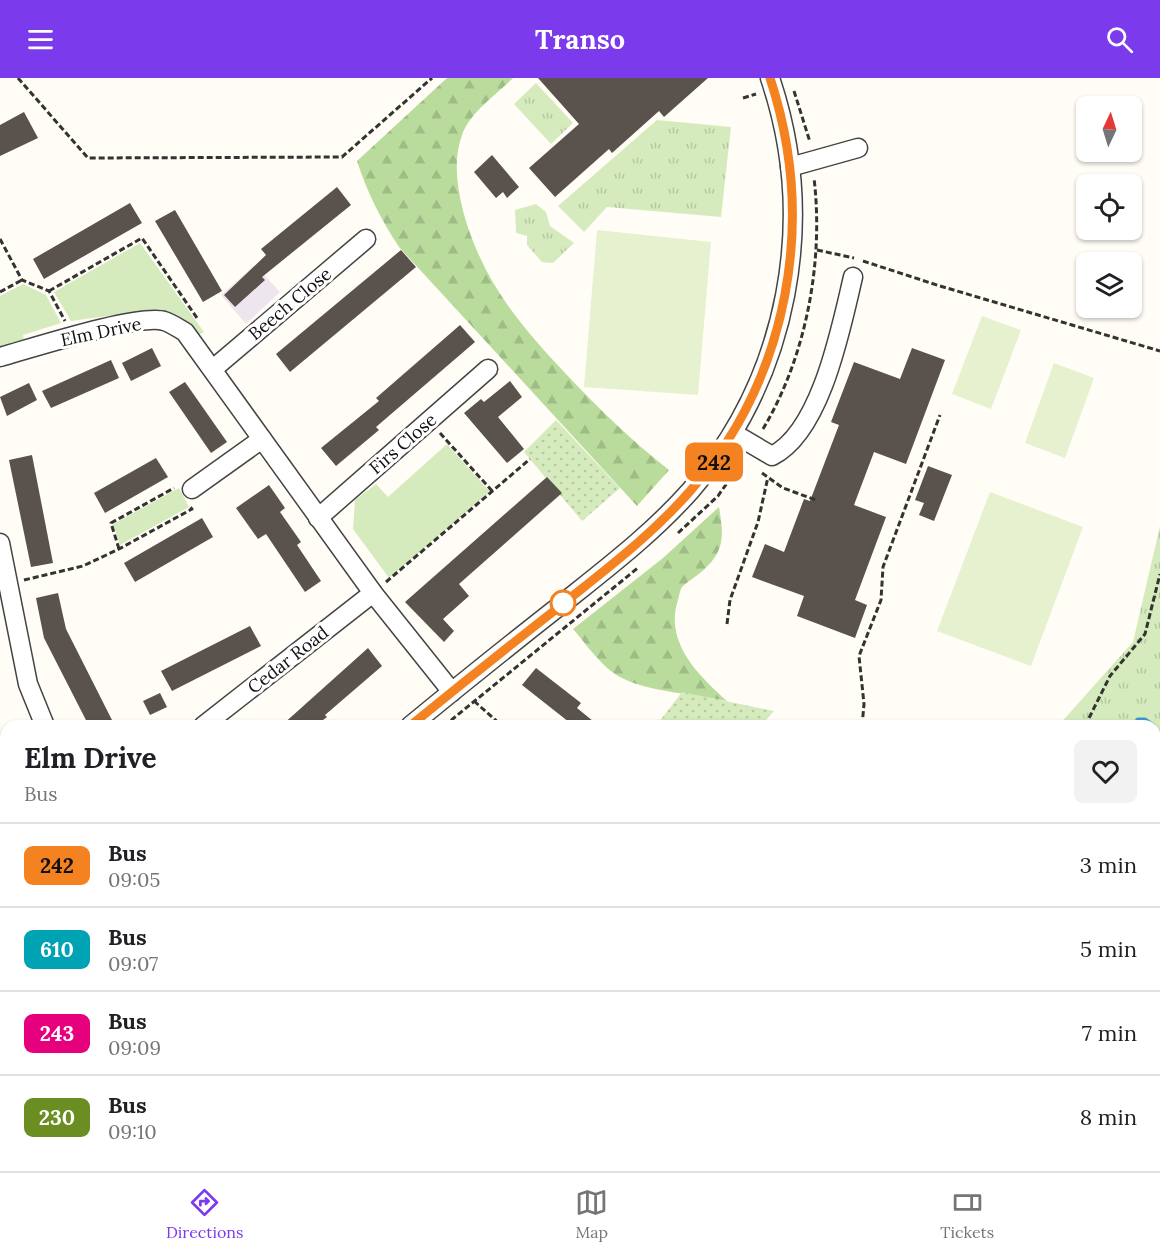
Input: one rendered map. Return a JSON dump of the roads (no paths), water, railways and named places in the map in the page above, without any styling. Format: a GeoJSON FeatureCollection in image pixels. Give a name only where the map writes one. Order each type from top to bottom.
{"type":"FeatureCollection","features":[{"type":"Feature","properties":{"kind":"street"},"geometry":{"type":"LineString","coordinates":[[417,720],[634,547],[690,491],[733,433],[764,371],[787,291],[794,234],[790,167],[762,82]]}},
{"type":"Feature","properties":{"kind":"street"},"geometry":{"type":"LineString","coordinates":[[790,167],[858,148]]}},
{"type":"Feature","properties":{"kind":"street","name":"Beech Close"},"geometry":{"type":"LineString","coordinates":[[213,369],[366,239]]}},
{"type":"Feature","properties":{"kind":"street"},"geometry":{"type":"LineString","coordinates":[[733,433],[772,456],[782,451],[808,422],[837,344],[853,277]]}},
{"type":"Feature","properties":{"kind":"street","name":"Elm Drive"},"geometry":{"type":"LineString","coordinates":[[0,357],[73,336],[133,323],[163,320],[185,332],[373,593],[452,692]]}},
{"type":"Feature","properties":{"kind":"street","name":"Firs Close"},"geometry":{"type":"LineString","coordinates":[[318,518],[488,369]]}},
{"type":"Feature","properties":{"kind":"street"},"geometry":{"type":"LineString","coordinates":[[186,492],[262,439]]}},
{"type":"Feature","properties":{"kind":"street"},"geometry":{"type":"LineString","coordinates":[[0,543],[28,684],[43,720]]}},
{"type":"Feature","properties":{"kind":"street","name":"Cedar Road"},"geometry":{"type":"LineString","coordinates":[[211,720],[373,593]]}},
{"type":"Feature","properties":{"kind":"waterway"},"geometry":{"type":"LineString","coordinates":[[1138,720],[1145,720]]}}]}
